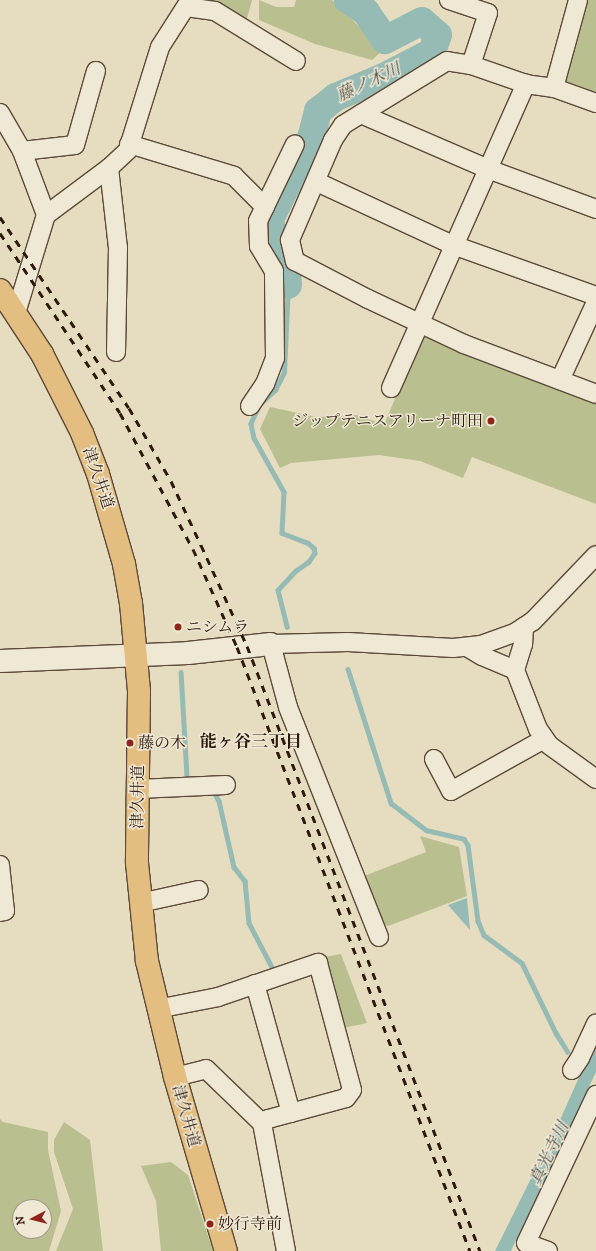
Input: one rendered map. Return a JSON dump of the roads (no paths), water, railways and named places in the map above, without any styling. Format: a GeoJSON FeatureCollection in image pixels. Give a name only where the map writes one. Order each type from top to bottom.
{"type":"FeatureCollection","features":[{"type":"Feature","properties":{"kind":"main road","name":"津久井道"},"geometry":{"type":"LineString","coordinates":[[0,290],[16,313],[65,396],[98,474],[124,564],[137,654],[140,691],[138,789],[140,903],[147,961],[157,1008],[175,1078],[226,1251]]}},
{"type":"Feature","properties":{"kind":"street"},"geometry":{"type":"LineString","coordinates":[[449,0],[488,13],[471,65]]}},
{"type":"Feature","properties":{"kind":"street"},"geometry":{"type":"LineString","coordinates":[[554,88],[578,0]]}},
{"type":"Feature","properties":{"kind":"street"},"geometry":{"type":"LineString","coordinates":[[16,313],[46,215],[109,168],[128,150],[160,47],[188,3],[215,11],[296,61]]}},
{"type":"Feature","properties":{"kind":"street"},"geometry":{"type":"LineString","coordinates":[[250,406],[265,384],[275,358],[283,263],[292,231],[317,182],[333,140],[343,126],[447,61],[471,65],[526,84],[554,88],[596,102]]}},
{"type":"Feature","properties":{"kind":"street"},"geometry":{"type":"LineString","coordinates":[[22,151],[75,145],[96,71]]}},
{"type":"Feature","properties":{"kind":"street"},"geometry":{"type":"LineString","coordinates":[[391,388],[453,245],[526,84]]}},
{"type":"Feature","properties":{"kind":"street"},"geometry":{"type":"LineString","coordinates":[[0,113],[22,151],[46,215]]}},
{"type":"Feature","properties":{"kind":"street"},"geometry":{"type":"LineString","coordinates":[[361,114],[488,169],[596,209]]}},
{"type":"Feature","properties":{"kind":"street"},"geometry":{"type":"LineString","coordinates":[[129,144],[234,176],[265,207]]}},
{"type":"Feature","properties":{"kind":"street"},"geometry":{"type":"LineString","coordinates":[[295,144],[265,207],[257,228],[259,246],[283,263],[294,261],[419,324],[596,394]]}},
{"type":"Feature","properties":{"kind":"street"},"geometry":{"type":"LineString","coordinates":[[109,168],[118,248],[116,352]]}},
{"type":"Feature","properties":{"kind":"street"},"geometry":{"type":"LineString","coordinates":[[317,182],[453,245],[596,296]]}},
{"type":"Feature","properties":{"kind":"street"},"geometry":{"type":"LineString","coordinates":[[560,380],[596,302]]}},
{"type":"Feature","properties":{"kind":"street"},"geometry":{"type":"LineString","coordinates":[[0,661],[188,653],[271,644],[342,642],[467,647],[481,645],[524,627],[567,588],[596,555]]}},
{"type":"Feature","properties":{"kind":"street"},"geometry":{"type":"LineString","coordinates":[[524,627],[523,644],[515,670],[544,739],[563,756],[596,779]]}},
{"type":"Feature","properties":{"kind":"street"},"geometry":{"type":"LineString","coordinates":[[271,644],[288,707],[378,937]]}},
{"type":"Feature","properties":{"kind":"street"},"geometry":{"type":"LineString","coordinates":[[467,647],[482,656],[515,670]]}},
{"type":"Feature","properties":{"kind":"street"},"geometry":{"type":"LineString","coordinates":[[434,759],[451,791],[544,739]]}},
{"type":"Feature","properties":{"kind":"street"},"geometry":{"type":"LineString","coordinates":[[138,789],[226,785]]}},
{"type":"Feature","properties":{"kind":"street"},"geometry":{"type":"LineString","coordinates":[[0,865],[5,911],[0,912]]}},
{"type":"Feature","properties":{"kind":"street"},"geometry":{"type":"LineString","coordinates":[[140,903],[199,890]]}},
{"type":"Feature","properties":{"kind":"street"},"geometry":{"type":"LineString","coordinates":[[157,1008],[218,997],[318,963],[352,1090],[346,1098],[291,1113],[262,1123]]}},
{"type":"Feature","properties":{"kind":"street"},"geometry":{"type":"LineString","coordinates":[[255,984],[291,1113]]}},
{"type":"Feature","properties":{"kind":"street"},"geometry":{"type":"LineString","coordinates":[[572,1070],[580,1058],[596,1024]]}},
{"type":"Feature","properties":{"kind":"street"},"geometry":{"type":"LineString","coordinates":[[175,1078],[206,1069],[262,1123],[286,1251]]}},
{"type":"Feature","properties":{"kind":"street"},"geometry":{"type":"LineString","coordinates":[[548,1251],[526,1243],[596,1095]]}},
{"type":"Feature","properties":{"kind":"water"},"geometry":{"type":"Polygon","coordinates":[[[467,898],[470,930],[448,905],[467,898]]]}},
{"type":"Feature","properties":{"kind":"water","name":"真光寺川"},"geometry":{"type":"Polygon","coordinates":[[[596,1039],[596,1072],[511,1251],[495,1251],[560,1120],[596,1039]]]}},
{"type":"Feature","properties":{"kind":"waterway","name":"藤ノ木川"},"geometry":{"type":"LineString","coordinates":[[288,285],[287,267],[274,250],[270,219],[312,135],[318,111],[336,97],[386,76],[432,52],[438,35],[422,21],[385,40],[366,12],[348,0]]}},
{"type":"Feature","properties":{"kind":"waterway"},"geometry":{"type":"LineString","coordinates":[[262,402],[275,390],[284,372],[288,285]]}},
{"type":"Feature","properties":{"kind":"waterway"},"geometry":{"type":"LineString","coordinates":[[258,408],[251,424],[254,438],[284,492],[282,533],[308,543],[314,548],[315,553],[309,562],[296,571],[278,590],[287,627]]}},
{"type":"Feature","properties":{"kind":"waterway"},"geometry":{"type":"LineString","coordinates":[[348,669],[391,803],[426,830],[464,839],[468,845],[478,921],[484,935],[522,963],[556,1033],[568,1052]]}},
{"type":"Feature","properties":{"kind":"waterway"},"geometry":{"type":"LineString","coordinates":[[181,672],[187,777]]}},
{"type":"Feature","properties":{"kind":"waterway"},"geometry":{"type":"LineString","coordinates":[[212,792],[214,792],[219,801],[234,867],[245,881],[249,923],[272,967]]}},
{"type":"Feature","properties":{"kind":"railway"},"geometry":{"type":"LineString","coordinates":[[0,217],[129,408],[171,481],[201,545],[247,646],[480,1251]]}},
{"type":"Feature","properties":{"kind":"railway"},"geometry":{"type":"LineString","coordinates":[[0,233],[120,413],[193,549],[237,647],[470,1251]]}},
{"type":"Feature","properties":{"kind":"place","name":"ジップテニスアリーナ町田"},"geometry":{"type":"Point","coordinates":[491,421]}},
{"type":"Feature","properties":{"kind":"place","name":"ニシムラ"},"geometry":{"type":"Point","coordinates":[178,627]}},
{"type":"Feature","properties":{"kind":"place","name":"藤の木"},"geometry":{"type":"Point","coordinates":[130,743]}},
{"type":"Feature","properties":{"kind":"place","name":"妙行寺前"},"geometry":{"type":"Point","coordinates":[210,1224]}},
{"type":"Feature","properties":{"kind":"district","name":"能ヶ谷三丁目"},"geometry":{"type":"Point","coordinates":[251,743]}}]}
